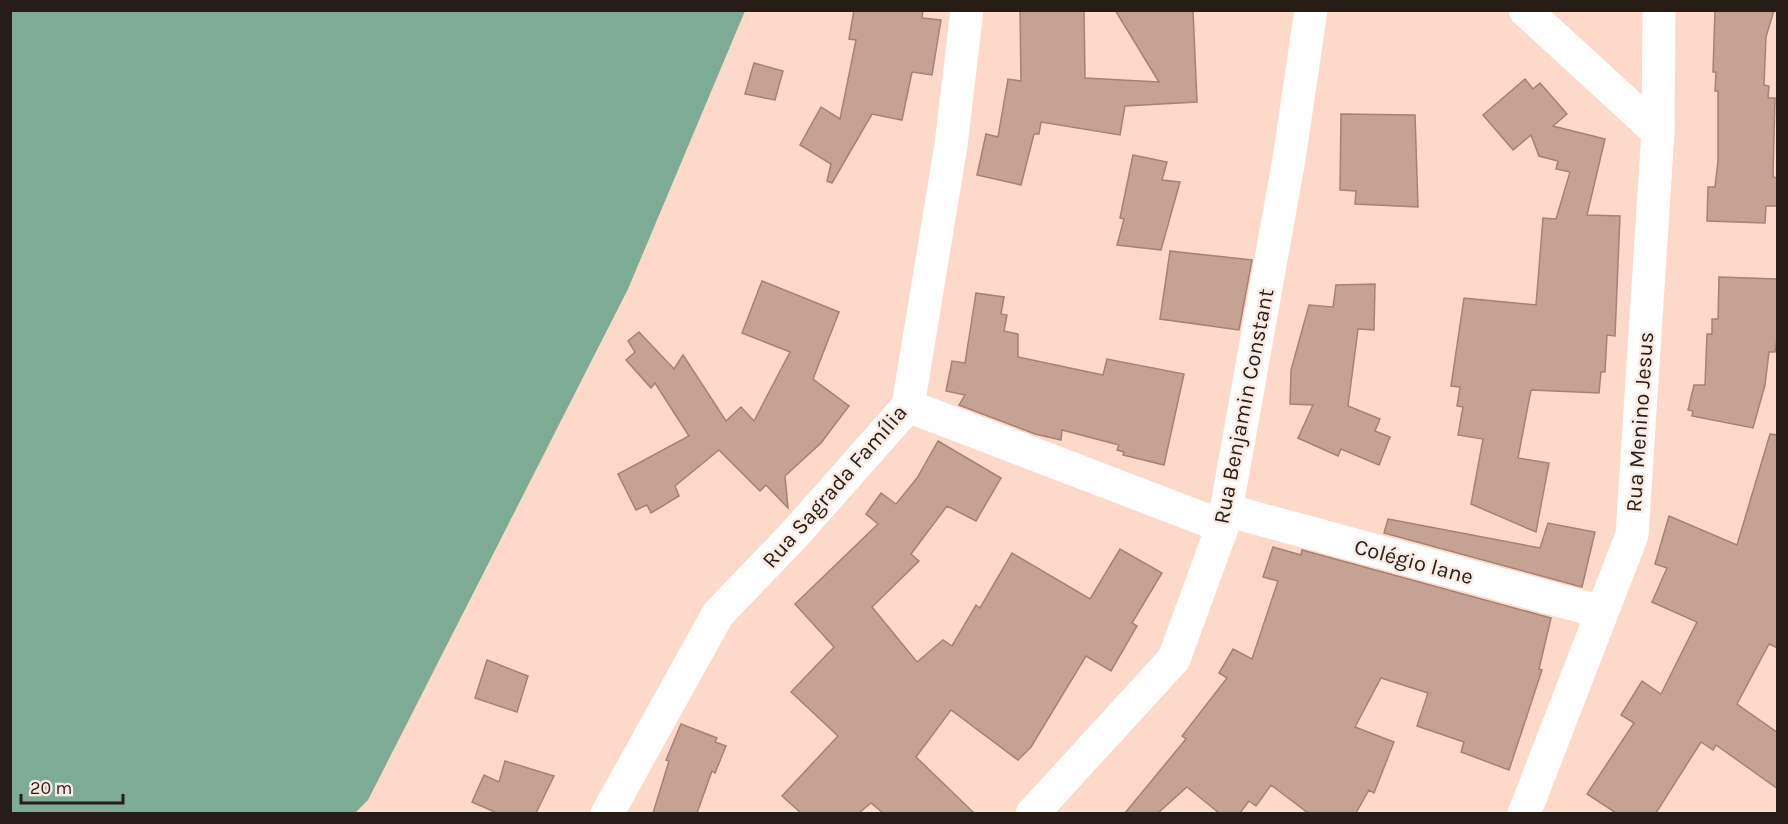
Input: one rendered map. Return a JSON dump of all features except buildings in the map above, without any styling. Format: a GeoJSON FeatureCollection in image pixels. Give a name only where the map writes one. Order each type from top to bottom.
{"type":"FeatureCollection","features":[{"type":"Feature","properties":{"kind":"street","name":"Rua Sagrada Família"},"geometry":{"type":"LineString","coordinates":[[607,813],[718,614],[793,536],[908,406],[951,145],[967,10]]}},
{"type":"Feature","properties":{"kind":"street","name":"Rua Benjamin Constant"},"geometry":{"type":"LineString","coordinates":[[1032,813],[1174,659],[1224,518],[1289,159],[1311,10]]}},
{"type":"Feature","properties":{"kind":"street"},"geometry":{"type":"LineString","coordinates":[[1525,10],[1658,132]]}},
{"type":"Feature","properties":{"kind":"street","name":"Rua Menino Jesus"},"geometry":{"type":"LineString","coordinates":[[1524,813],[1632,535],[1658,132],[1659,10]]}},
{"type":"Feature","properties":{"kind":"street","name":"Colégio lane"},"geometry":{"type":"LineString","coordinates":[[908,406],[1224,518],[1602,612]]}},
{"type":"Feature","properties":{"kind":"green space"},"geometry":{"type":"Polygon","coordinates":[[[10,11],[745,11],[628,289],[368,800],[355,813],[11,813],[10,11]]]}}]}
